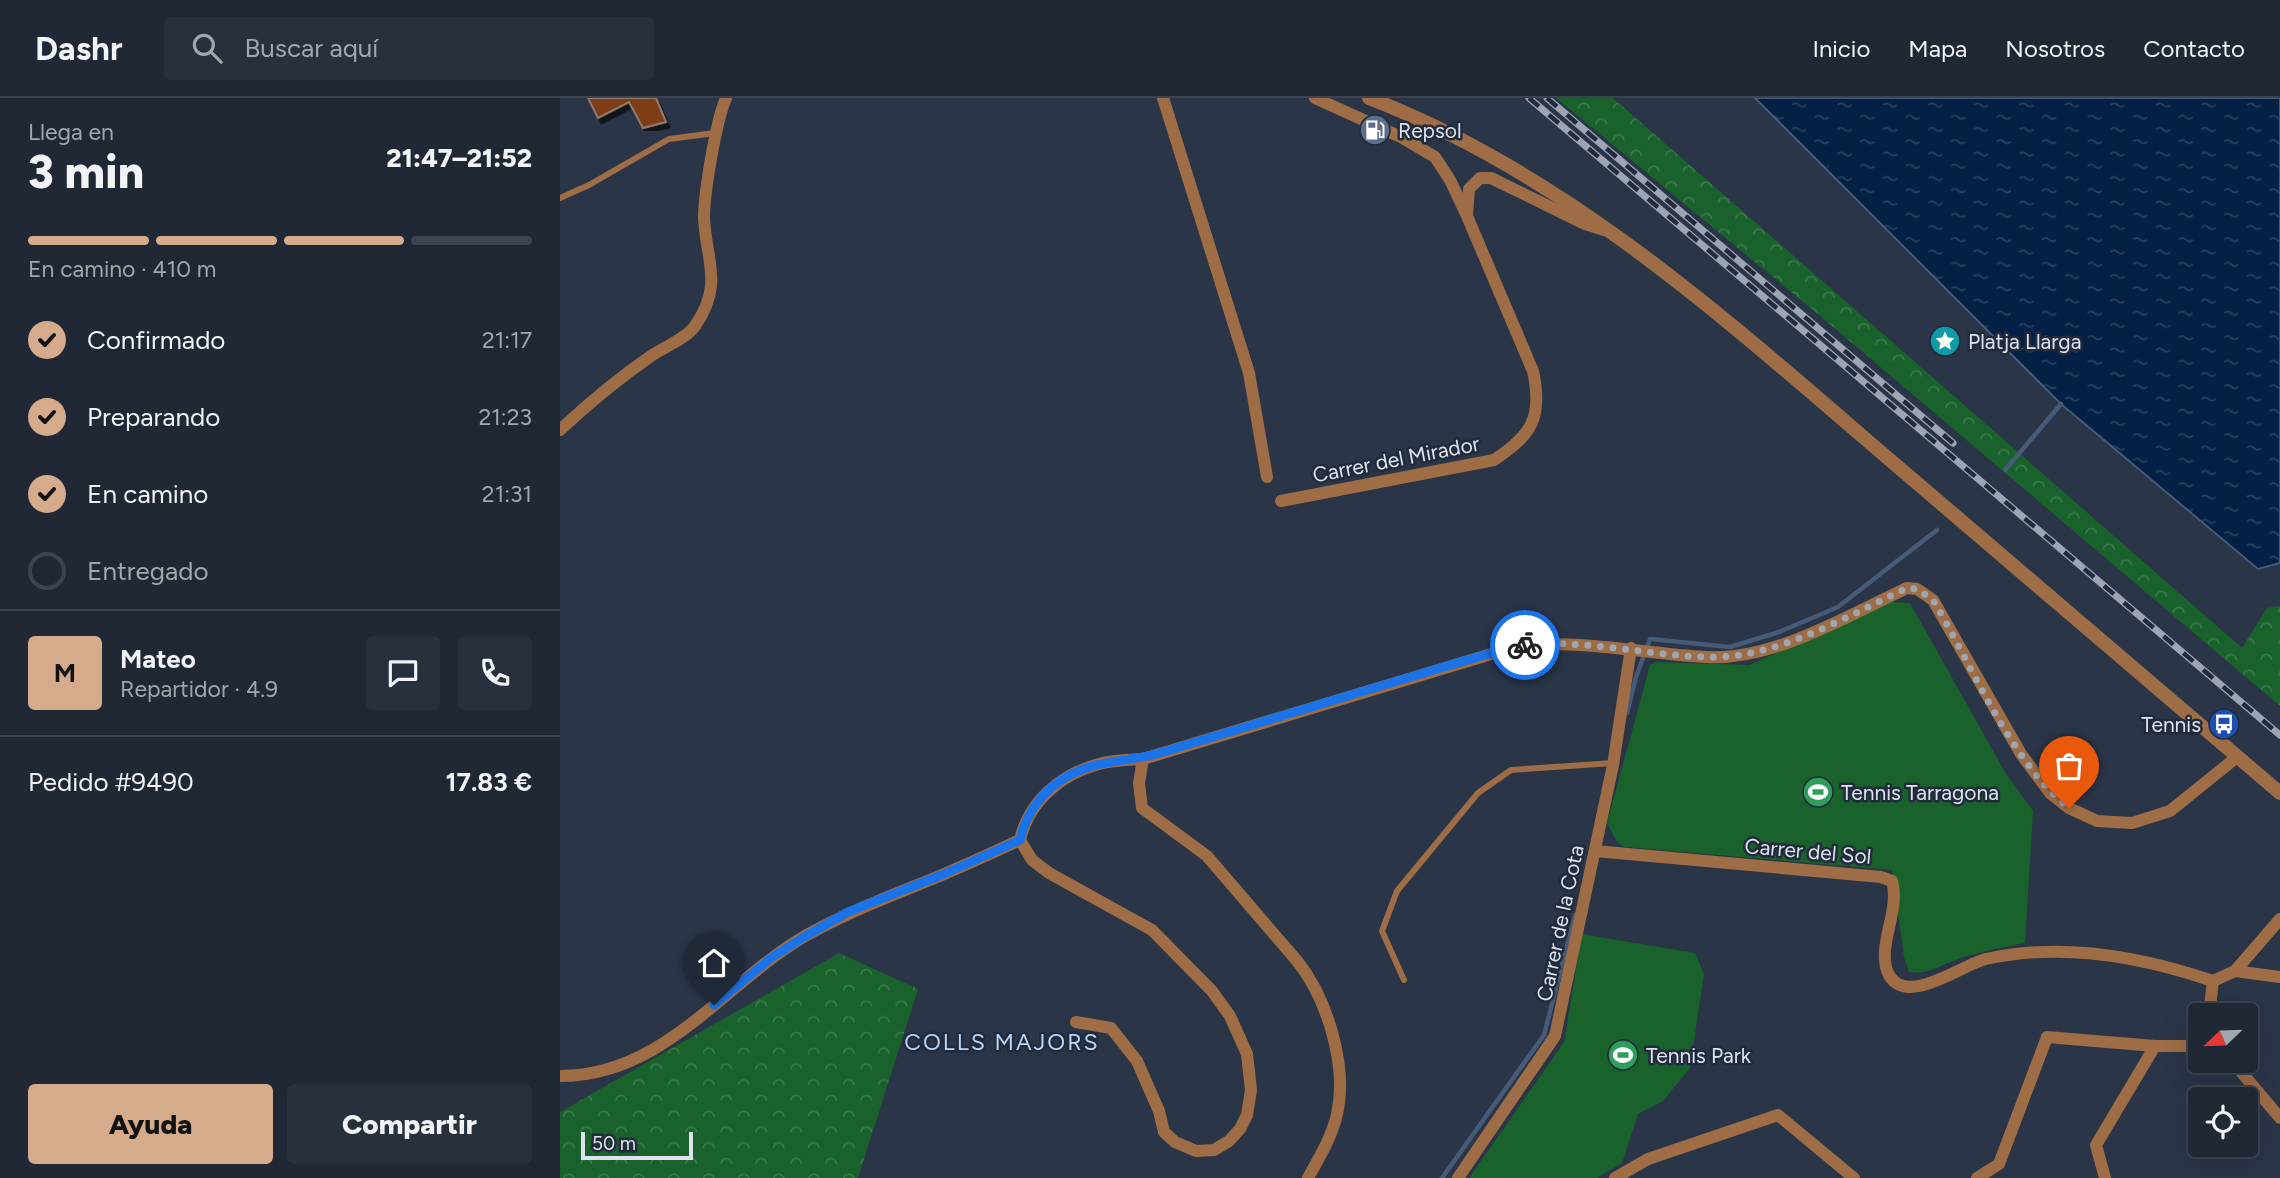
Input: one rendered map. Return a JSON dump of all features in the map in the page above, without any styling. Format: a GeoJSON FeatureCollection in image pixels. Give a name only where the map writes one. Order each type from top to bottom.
{"type":"FeatureCollection","features":[{"type":"Feature","properties":{"kind":"street"},"geometry":{"type":"LineString","coordinates":[[560,430],[590,402],[694,328],[706,306],[713,279],[704,219],[717,133],[726,98]]}},
{"type":"Feature","properties":{"kind":"street"},"geometry":{"type":"LineString","coordinates":[[1163,98],[1249,373],[1267,477]]}},
{"type":"Feature","properties":{"kind":"street","name":"Carrer del Mirador"},"geometry":{"type":"LineString","coordinates":[[1281,501],[1494,460],[1519,444],[1534,420],[1538,393],[1533,371],[1467,216],[1450,180],[1435,157],[1401,137],[1315,98]]}},
{"type":"Feature","properties":{"kind":"street"},"geometry":{"type":"LineString","coordinates":[[1369,98],[1474,145],[1612,232],[1685,286],[2280,793]]}},
{"type":"Feature","properties":{"kind":"street"},"geometry":{"type":"LineString","coordinates":[[1467,216],[1469,189],[1480,178],[1491,178],[1585,224],[1612,232]]}},
{"type":"Feature","properties":{"kind":"street"},"geometry":{"type":"LineString","coordinates":[[1076,1022],[1111,1028],[1137,1061],[1159,1111],[1164,1132],[1175,1142],[1196,1151],[1214,1150],[1240,1129],[1247,1115],[1251,1090],[1248,1054],[1230,1016],[1212,991],[1152,930],[1049,873],[1032,860],[1020,840],[1031,810],[1057,783],[1101,763],[1143,759],[1508,649],[1553,643],[1634,648],[1706,657],[1728,656],[1768,648],[1806,635],[1907,588],[1917,589],[1933,600],[2021,754],[2050,793],[2069,808],[2097,821],[2132,823],[2170,811],[2237,757]]}},
{"type":"Feature","properties":{"kind":"street","name":"Carrer de la Cota"},"geometry":{"type":"LineString","coordinates":[[1458,1178],[1555,1036],[1613,764],[1634,648]]}},
{"type":"Feature","properties":{"kind":"street"},"geometry":{"type":"LineString","coordinates":[[1143,759],[1139,783],[1142,808],[1207,856],[1298,962],[1322,999],[1335,1045],[1339,1080],[1337,1113],[1326,1145],[1308,1178]]}},
{"type":"Feature","properties":{"kind":"street"},"geometry":{"type":"LineString","coordinates":[[560,1076],[582,1076],[616,1068],[642,1058],[695,1020],[771,958],[804,937],[848,912],[1020,840]]}},
{"type":"Feature","properties":{"kind":"street","name":"Carrer del Sol"},"geometry":{"type":"LineString","coordinates":[[1595,851],[1881,877],[1892,881],[1896,894],[1884,958],[1889,975],[1897,984],[1906,987],[1918,988],[1983,960],[2028,952],[2087,951],[2178,969],[2213,981]]}},
{"type":"Feature","properties":{"kind":"street"},"geometry":{"type":"LineString","coordinates":[[2210,1003],[2213,981],[2235,971],[2280,919]]}},
{"type":"Feature","properties":{"kind":"street"},"geometry":{"type":"LineString","coordinates":[[2235,971],[2280,977]]}},
{"type":"Feature","properties":{"kind":"street"},"geometry":{"type":"LineString","coordinates":[[1978,1178],[1999,1164],[2047,1037],[2155,1046],[2188,1046]]}},
{"type":"Feature","properties":{"kind":"street"},"geometry":{"type":"LineString","coordinates":[[2105,1178],[2096,1145],[2155,1046]]}},
{"type":"Feature","properties":{"kind":"street"},"geometry":{"type":"LineString","coordinates":[[2242,1073],[2280,1118]]}},
{"type":"Feature","properties":{"kind":"street"},"geometry":{"type":"LineString","coordinates":[[1615,1178],[1648,1159],[1778,1115],[1854,1178]]}},
{"type":"Feature","properties":{"kind":"lane"},"geometry":{"type":"LineString","coordinates":[[560,198],[669,139],[717,133]]}},
{"type":"Feature","properties":{"kind":"lane"},"geometry":{"type":"LineString","coordinates":[[1404,980],[1382,931],[1397,891],[1478,793],[1511,770],[1613,764]]}},
{"type":"Feature","properties":{"kind":"green space"},"geometry":{"type":"Polygon","coordinates":[[[1556,98],[1613,98],[2242,648],[2267,608],[2280,606],[2280,706],[1819,315],[1556,98]]]}},
{"type":"Feature","properties":{"kind":"green space","name":"Tennis Tarragona"},"geometry":{"type":"Polygon","coordinates":[[[1891,602],[1910,603],[2006,774],[2033,811],[2025,943],[1971,955],[1922,972],[1909,972],[1904,957],[1892,870],[1625,847],[1617,842],[1607,823],[1650,665],[1656,662],[1749,665],[1891,602]]]}},
{"type":"Feature","properties":{"kind":"green space","name":"Tennis Park"},"geometry":{"type":"Polygon","coordinates":[[[1582,934],[1695,953],[1704,974],[1690,1068],[1663,1101],[1638,1114],[1622,1163],[1597,1178],[1469,1178],[1564,1042],[1582,934]]]}},
{"type":"Feature","properties":{"kind":"green space"},"geometry":{"type":"Polygon","coordinates":[[[839,953],[918,989],[858,1178],[560,1178],[560,1112],[839,953]]]}},
{"type":"Feature","properties":{"kind":"water"},"geometry":{"type":"Polygon","coordinates":[[[1755,98],[2280,98],[2280,563],[2258,569],[2061,404],[1755,98]]]}},
{"type":"Feature","properties":{"kind":"building"},"geometry":{"type":"Polygon","coordinates":[[[588,98],[656,98],[666,122],[643,128],[629,102],[598,118],[588,98]]]}},
{"type":"Feature","properties":{"kind":"waterway"},"geometry":{"type":"LineString","coordinates":[[2005,470],[2061,404]]}},
{"type":"Feature","properties":{"kind":"waterway"},"geometry":{"type":"LineString","coordinates":[[1627,713],[1650,639],[1730,647],[1779,632],[1838,607],[1937,530]]}},
{"type":"Feature","properties":{"kind":"waterway"},"geometry":{"type":"LineString","coordinates":[[1442,1178],[1544,1035],[1575,915]]}},
{"type":"Feature","properties":{"kind":"railway"},"geometry":{"type":"LineString","coordinates":[[1529,98],[2280,735]]}},
{"type":"Feature","properties":{"kind":"railway"},"geometry":{"type":"LineString","coordinates":[[1547,98],[1953,443]]}},
{"type":"Feature","properties":{"kind":"way so far"},"geometry":{"type":"LineString","coordinates":[[1525,645],[1553,643],[1631,648],[1706,657],[1728,656],[1793,640],[1907,588],[1917,589],[1933,600],[2021,754],[2050,793],[2069,808]]}},
{"type":"Feature","properties":{"kind":"place","name":"Repsol"},"geometry":{"type":"Point","coordinates":[1375,130]}},
{"type":"Feature","properties":{"kind":"place","name":"Platja Llarga"},"geometry":{"type":"Point","coordinates":[1945,341]}},
{"type":"Feature","properties":{"kind":"place","name":"Tennis"},"geometry":{"type":"Point","coordinates":[2224,724]}},
{"type":"Feature","properties":{"kind":"place","name":"Tennis Tarragona"},"geometry":{"type":"Point","coordinates":[1818,792]}},
{"type":"Feature","properties":{"kind":"place","name":"Tennis Park"},"geometry":{"type":"Point","coordinates":[1623,1055]}},
{"type":"Feature","properties":{"kind":"district","name":"COLLS MAJORS"},"geometry":{"type":"Point","coordinates":[1002,1042]}},
{"type":"Feature","properties":{"kind":"route"},"geometry":{"type":"LineString","coordinates":[[714,1005],[771,958],[848,912],[1020,840],[1031,810],[1045,793],[1070,775],[1101,763],[1143,759],[1325,702],[1525,645]]}}]}
